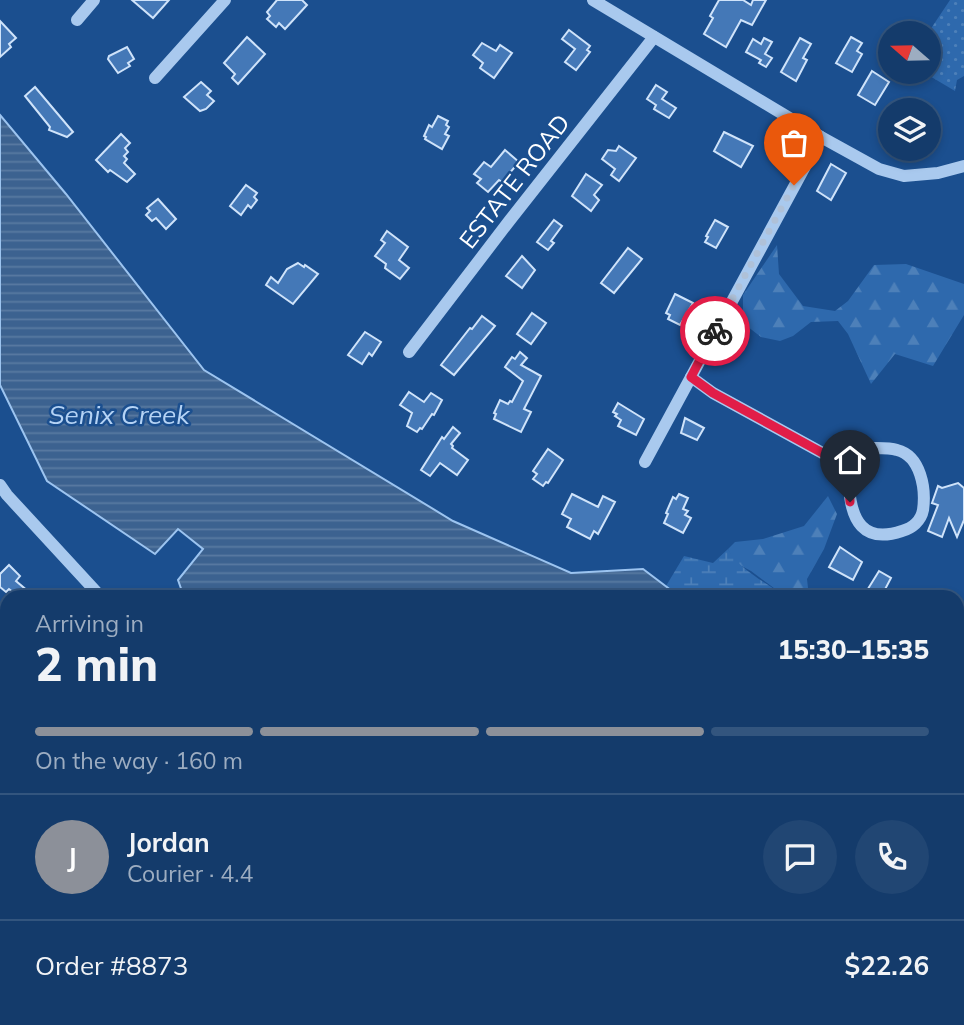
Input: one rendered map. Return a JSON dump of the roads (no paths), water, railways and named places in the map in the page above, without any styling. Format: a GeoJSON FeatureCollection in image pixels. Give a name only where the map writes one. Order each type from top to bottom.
{"type":"FeatureCollection","features":[{"type":"Feature","properties":{"kind":"street"},"geometry":{"type":"LineString","coordinates":[[77,20],[94,0]]}},
{"type":"Feature","properties":{"kind":"street"},"geometry":{"type":"LineString","coordinates":[[155,78],[225,0]]}},
{"type":"Feature","properties":{"kind":"street"},"geometry":{"type":"LineString","coordinates":[[593,0],[879,169],[904,176],[938,173],[964,166]]}},
{"type":"Feature","properties":{"kind":"street","name":"ESTATE ROAD"},"geometry":{"type":"LineString","coordinates":[[409,352],[654,37]]}},
{"type":"Feature","properties":{"kind":"street"},"geometry":{"type":"LineString","coordinates":[[645,462],[821,137]]}},
{"type":"Feature","properties":{"kind":"street"},"geometry":{"type":"LineString","coordinates":[[691,377],[713,393],[848,467]]}},
{"type":"Feature","properties":{"kind":"street"},"geometry":{"type":"LineString","coordinates":[[876,448],[898,450],[906,454],[916,465],[920,475],[923,513],[918,522],[908,529],[880,535],[861,527],[852,514],[848,467],[863,451],[876,448]]}},
{"type":"Feature","properties":{"kind":"street"},"geometry":{"type":"LineString","coordinates":[[0,485],[95,590]]}},
{"type":"Feature","properties":{"kind":"water","name":"Senix Creek"},"geometry":{"type":"Polygon","coordinates":[[[0,115],[66,194],[204,370],[453,521],[571,573],[643,569],[671,590],[182,590],[178,580],[203,549],[178,529],[155,554],[47,481],[0,385],[0,115]]]}}]}
